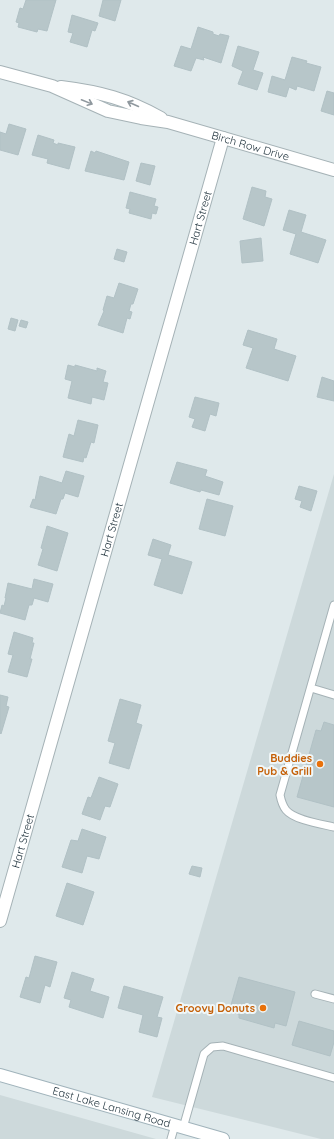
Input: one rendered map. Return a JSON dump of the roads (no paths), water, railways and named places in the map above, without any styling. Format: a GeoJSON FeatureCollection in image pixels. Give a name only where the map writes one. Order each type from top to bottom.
{"type":"FeatureCollection","features":[{"type":"Feature","properties":{"kind":"street","name":"Birch Row Drive"},"geometry":{"type":"LineString","coordinates":[[0,72],[52,86],[91,91],[112,96],[145,109],[168,122],[334,170]]}},
{"type":"Feature","properties":{"kind":"street","name":"Hart Street"},"geometry":{"type":"LineString","coordinates":[[0,921],[223,138]]}},
{"type":"Feature","properties":{"kind":"street","name":"East Lake Lansing Road"},"geometry":{"type":"LineString","coordinates":[[0,1075],[179,1126],[210,1137],[223,1139]]}},
{"type":"Feature","properties":{"kind":"lane"},"geometry":{"type":"LineString","coordinates":[[334,605],[280,795],[286,810],[294,816],[334,828]]}},
{"type":"Feature","properties":{"kind":"lane"},"geometry":{"type":"LineString","coordinates":[[311,688],[334,695]]}},
{"type":"Feature","properties":{"kind":"lane"},"geometry":{"type":"LineString","coordinates":[[315,994],[334,999]]}},
{"type":"Feature","properties":{"kind":"lane"},"geometry":{"type":"LineString","coordinates":[[171,1139],[179,1126],[204,1054],[212,1047],[223,1046],[334,1078]]}},
{"type":"Feature","properties":{"kind":"place","name":"Buddies Pub & Grill"},"geometry":{"type":"Point","coordinates":[320,764]}},
{"type":"Feature","properties":{"kind":"place","name":"Groovy Donuts"},"geometry":{"type":"Point","coordinates":[263,1008]}}]}
